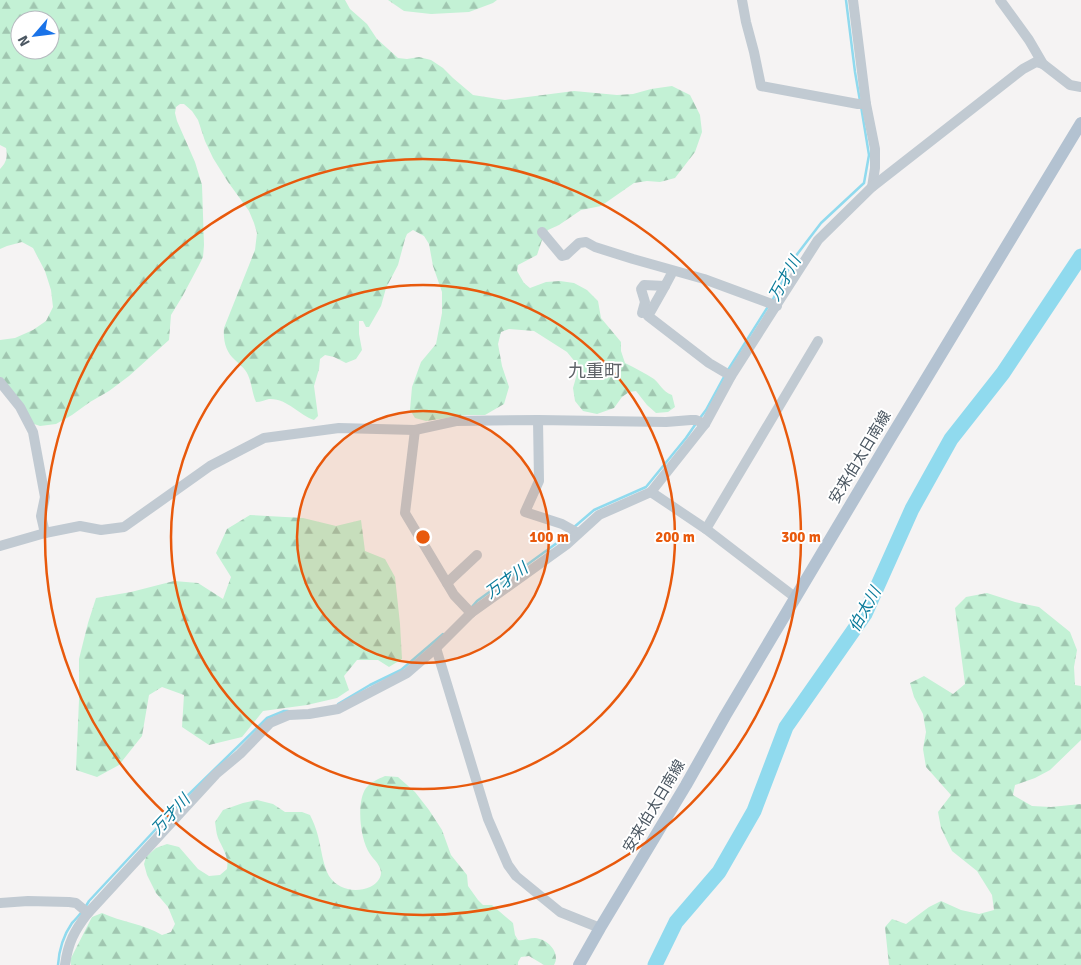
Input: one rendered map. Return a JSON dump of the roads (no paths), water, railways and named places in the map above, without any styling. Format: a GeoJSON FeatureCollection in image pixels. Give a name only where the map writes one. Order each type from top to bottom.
{"type":"FeatureCollection","features":[{"type":"Feature","properties":{"kind":"main road","name":"安来伯太日南線"},"geometry":{"type":"LineString","coordinates":[[579,965],[686,786],[725,716],[1081,123]]}},
{"type":"Feature","properties":{"kind":"street"},"geometry":{"type":"LineString","coordinates":[[742,0],[761,86],[862,104]]}},
{"type":"Feature","properties":{"kind":"street"},"geometry":{"type":"LineString","coordinates":[[853,0],[862,104],[875,149],[872,187]]}},
{"type":"Feature","properties":{"kind":"street"},"geometry":{"type":"LineString","coordinates":[[1000,0],[1029,40],[1043,64],[1070,85],[1081,87]]}},
{"type":"Feature","properties":{"kind":"street"},"geometry":{"type":"LineString","coordinates":[[65,965],[69,942],[79,924],[216,774],[240,754],[270,723],[289,715],[338,709],[407,673],[436,648],[471,613],[566,545],[573,530],[598,515],[651,492],[700,422],[727,374],[772,305],[818,240],[872,187],[1023,68],[1036,62],[1043,64]]}},
{"type":"Feature","properties":{"kind":"street"},"geometry":{"type":"LineString","coordinates":[[542,232],[562,256],[579,243],[586,242],[595,247],[704,279],[772,305]]}},
{"type":"Feature","properties":{"kind":"street"},"geometry":{"type":"LineString","coordinates":[[673,271],[648,316],[708,363],[727,374]]}},
{"type":"Feature","properties":{"kind":"street"},"geometry":{"type":"LineString","coordinates":[[642,313],[645,302],[642,286],[665,286]]}},
{"type":"Feature","properties":{"kind":"street"},"geometry":{"type":"LineString","coordinates":[[706,529],[818,341]]}},
{"type":"Feature","properties":{"kind":"street"},"geometry":{"type":"LineString","coordinates":[[0,382],[20,407],[32,432],[45,497],[41,516],[45,533]]}},
{"type":"Feature","properties":{"kind":"street"},"geometry":{"type":"LineString","coordinates":[[538,420],[539,481],[525,512],[562,524],[573,530]]}},
{"type":"Feature","properties":{"kind":"street"},"geometry":{"type":"LineString","coordinates":[[0,546],[45,533],[80,526],[101,530],[124,527],[210,466],[264,438],[340,428],[415,430],[456,421],[700,422]]}},
{"type":"Feature","properties":{"kind":"street"},"geometry":{"type":"LineString","coordinates":[[415,430],[405,514],[454,595],[471,613]]}},
{"type":"Feature","properties":{"kind":"street"},"geometry":{"type":"LineString","coordinates":[[651,492],[706,529],[796,598]]}},
{"type":"Feature","properties":{"kind":"street"},"geometry":{"type":"LineString","coordinates":[[447,583],[477,555]]}},
{"type":"Feature","properties":{"kind":"street"},"geometry":{"type":"LineString","coordinates":[[436,648],[488,819],[508,865],[516,876],[560,912],[600,928]]}},
{"type":"Feature","properties":{"kind":"street"},"geometry":{"type":"LineString","coordinates":[[0,904],[28,900],[69,902],[76,903],[88,914]]}},
{"type":"Feature","properties":{"kind":"waterway","name":"万才川"},"geometry":{"type":"LineString","coordinates":[[846,0],[860,101]]}},
{"type":"Feature","properties":{"kind":"waterway","name":"万才川"},"geometry":{"type":"LineString","coordinates":[[772,301],[795,257],[821,223],[864,183],[869,155],[861,106]]}},
{"type":"Feature","properties":{"kind":"waterway","name":"伯太川"},"geometry":{"type":"LineString","coordinates":[[655,965],[676,922],[719,872],[754,811],[786,727],[865,614],[912,509],[951,439],[1003,373],[1081,256]]}},
{"type":"Feature","properties":{"kind":"waterway","name":"万才川"},"geometry":{"type":"LineString","coordinates":[[728,370],[769,305]]}},
{"type":"Feature","properties":{"kind":"waterway","name":"万才川"},"geometry":{"type":"LineString","coordinates":[[700,418],[725,375]]}},
{"type":"Feature","properties":{"kind":"waterway","name":"万才川"},"geometry":{"type":"LineString","coordinates":[[573,528],[594,510],[646,487],[697,422]]}},
{"type":"Feature","properties":{"kind":"waterway","name":"万才川"},"geometry":{"type":"LineString","coordinates":[[471,608],[477,601],[561,540],[569,532]]}},
{"type":"Feature","properties":{"kind":"waterway","name":"万才川"},"geometry":{"type":"LineString","coordinates":[[338,704],[370,685],[401,670],[443,634]]}},
{"type":"Feature","properties":{"kind":"waterway","name":"万才川"},"geometry":{"type":"LineString","coordinates":[[86,906],[182,801],[267,718],[288,711]]}},
{"type":"Feature","properties":{"kind":"waterway","name":"万才川"},"geometry":{"type":"LineString","coordinates":[[58,965],[60,949],[66,933],[83,911]]}},
{"type":"Feature","properties":{"kind":"district","name":"九重町"},"geometry":{"type":"Point","coordinates":[595,371]}}]}
